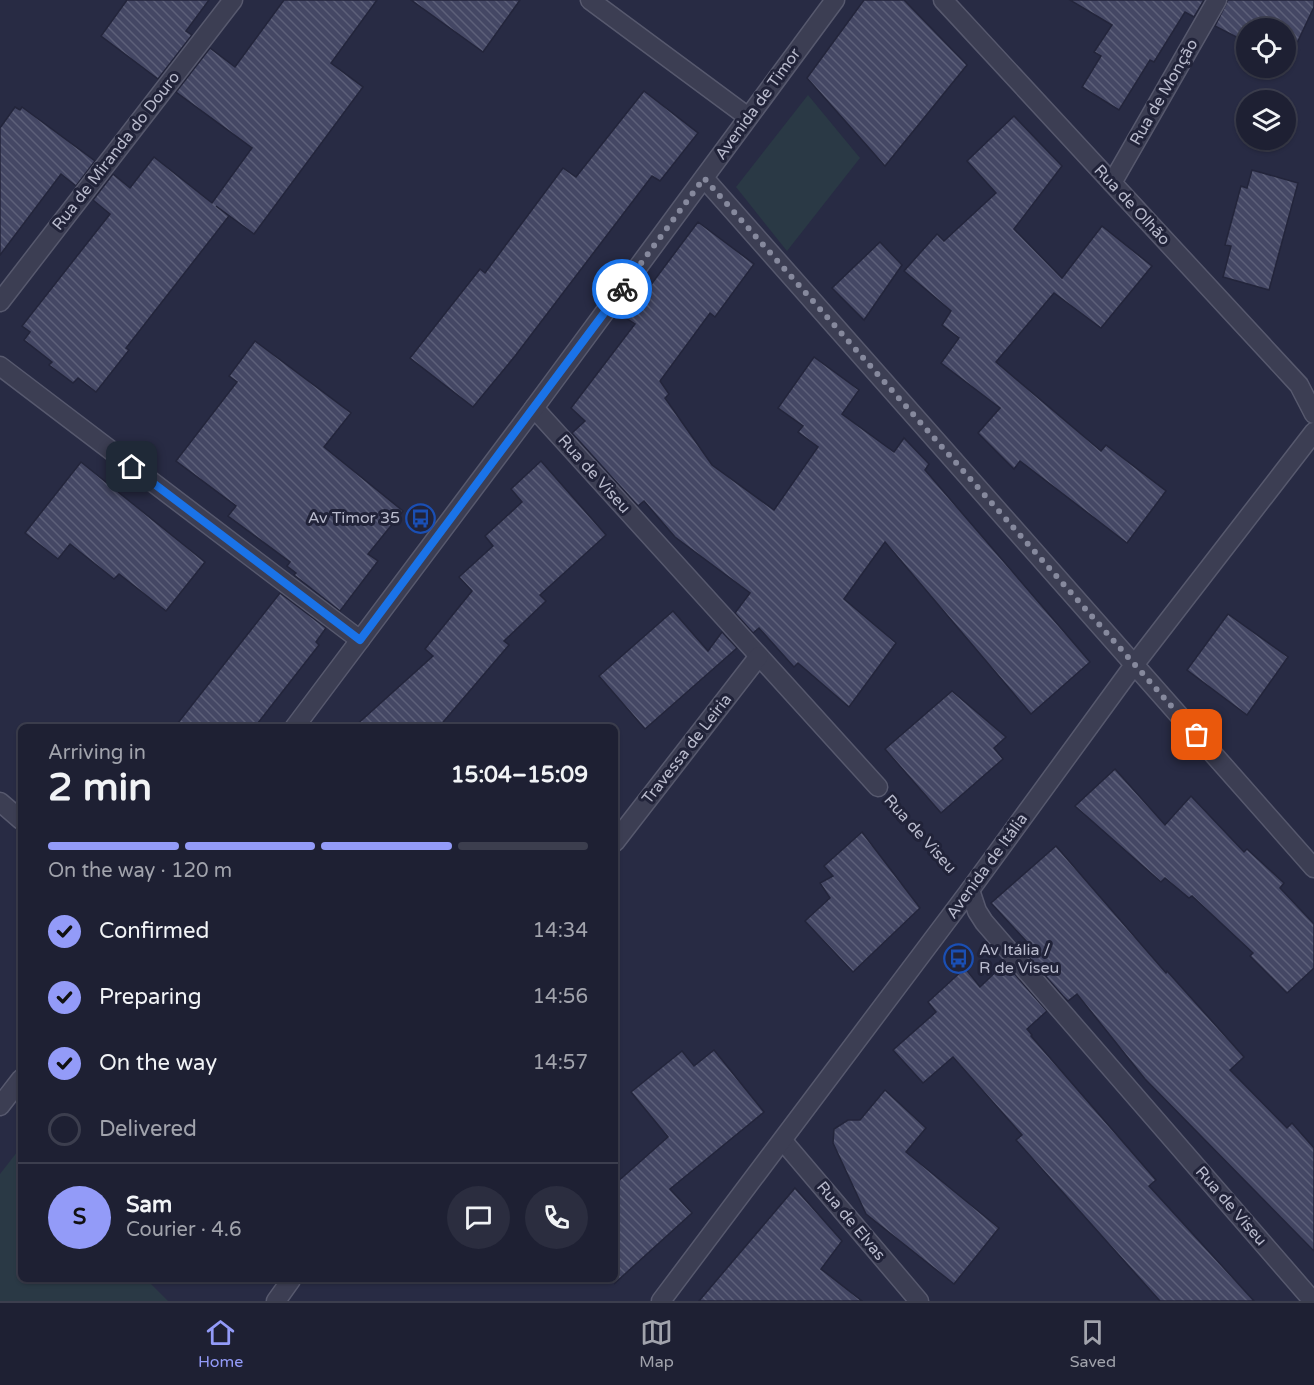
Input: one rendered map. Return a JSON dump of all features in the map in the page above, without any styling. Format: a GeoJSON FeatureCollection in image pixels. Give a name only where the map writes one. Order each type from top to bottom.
{"type":"FeatureCollection","features":[{"type":"Feature","properties":{"kind":"street","name":"Rua de Miranda do Douro"},"geometry":{"type":"LineString","coordinates":[[0,302],[233,0]]}},
{"type":"Feature","properties":{"kind":"street"},"geometry":{"type":"LineString","coordinates":[[590,0],[748,117]]}},
{"type":"Feature","properties":{"kind":"street","name":"Avenida de Timor"},"geometry":{"type":"LineString","coordinates":[[297,724],[835,0]]}},
{"type":"Feature","properties":{"kind":"street","name":"Rua de Olhão"},"geometry":{"type":"LineString","coordinates":[[943,0],[1299,385],[1314,414]]}},
{"type":"Feature","properties":{"kind":"street","name":"Rua de Monção"},"geometry":{"type":"LineString","coordinates":[[1112,183],[1216,0]]}},
{"type":"Feature","properties":{"kind":"street"},"geometry":{"type":"LineString","coordinates":[[704,178],[1314,868]]}},
{"type":"Feature","properties":{"kind":"street"},"geometry":{"type":"LineString","coordinates":[[0,366],[360,640]]}},
{"type":"Feature","properties":{"kind":"street","name":"Rua de Viseu"},"geometry":{"type":"LineString","coordinates":[[534,408],[878,787]]}},
{"type":"Feature","properties":{"kind":"street","name":"Avenida de Itália"},"geometry":{"type":"LineString","coordinates":[[661,1301],[970,890],[1134,665],[1314,432]]}},
{"type":"Feature","properties":{"kind":"street","name":"Travessa de Leiria"},"geometry":{"type":"LineString","coordinates":[[618,838],[759,656]]}},
{"type":"Feature","properties":{"kind":"street"},"geometry":{"type":"LineString","coordinates":[[0,802],[18,817]]}},
{"type":"Feature","properties":{"kind":"street","name":"Rua de Viseu"},"geometry":{"type":"LineString","coordinates":[[970,890],[977,911],[984,921],[1313,1301]]}},
{"type":"Feature","properties":{"kind":"street"},"geometry":{"type":"LineString","coordinates":[[0,1106],[18,1083]]}},
{"type":"Feature","properties":{"kind":"street","name":"Rua de Elvas"},"geometry":{"type":"LineString","coordinates":[[783,1140],[919,1301]]}},
{"type":"Feature","properties":{"kind":"street"},"geometry":{"type":"LineString","coordinates":[[276,1301],[290,1282]]}},
{"type":"Feature","properties":{"kind":"path","name":"Rua de Viseu"},"geometry":{"type":"LineString","coordinates":[[878,787],[970,890]]}},
{"type":"Feature","properties":{"kind":"shaded area"},"geometry":{"type":"Polygon","coordinates":[[[808,95],[860,158],[787,251],[736,187],[808,95]]]}},
{"type":"Feature","properties":{"kind":"shaded area"},"geometry":{"type":"Polygon","coordinates":[[[18,1151],[18,1282],[149,1282],[168,1301],[0,1301],[0,1174],[18,1151]]]}},
{"type":"Feature","properties":{"kind":"building"},"geometry":{"type":"Polygon","coordinates":[[[127,0],[209,0],[186,31],[192,35],[158,79],[101,36],[127,0]]]}},
{"type":"Feature","properties":{"kind":"building"},"geometry":{"type":"Polygon","coordinates":[[[284,0],[377,0],[331,63],[363,87],[254,234],[216,206],[229,216],[126,348],[129,350],[96,392],[78,378],[73,383],[49,365],[52,362],[24,340],[30,332],[22,326],[110,214],[93,200],[113,174],[130,188],[154,157],[212,203],[252,148],[176,92],[210,48],[235,67],[284,0]]]}},
{"type":"Feature","properties":{"kind":"building"},"geometry":{"type":"Polygon","coordinates":[[[411,0],[520,0],[483,52],[411,0]]]}},
{"type":"Feature","properties":{"kind":"building"},"geometry":{"type":"Polygon","coordinates":[[[864,0],[904,0],[967,65],[885,166],[807,78],[864,0]]]}},
{"type":"Feature","properties":{"kind":"building"},"geometry":{"type":"Polygon","coordinates":[[[1070,0],[1204,0],[1194,17],[1185,12],[1154,62],[1150,60],[1119,110],[1082,87],[1101,56],[1094,52],[1112,25],[1070,0]]]}},
{"type":"Feature","properties":{"kind":"building"},"geometry":{"type":"Polygon","coordinates":[[[1228,0],[1314,0],[1314,7],[1296,45],[1296,18],[1236,18],[1236,37],[1215,26],[1228,0]]]}},
{"type":"Feature","properties":{"kind":"building"},"geometry":{"type":"Polygon","coordinates":[[[644,91],[698,133],[660,181],[652,176],[515,356],[473,407],[410,358],[480,269],[485,273],[563,168],[576,177],[644,91]]]}},
{"type":"Feature","properties":{"kind":"building"},"geometry":{"type":"Polygon","coordinates":[[[15,107],[20,110],[22,107],[95,161],[76,186],[61,174],[0,255],[0,128],[15,107]]]}},
{"type":"Feature","properties":{"kind":"building"},"geometry":{"type":"Polygon","coordinates":[[[1014,116],[1062,166],[1014,229],[1062,278],[1102,226],[1152,266],[1101,328],[1054,293],[996,362],[1101,451],[1106,445],[1166,491],[1127,543],[1020,461],[1014,469],[978,433],[1000,408],[941,363],[959,338],[942,325],[951,311],[904,271],[937,234],[944,241],[996,193],[967,161],[1014,116]]]}},
{"type":"Feature","properties":{"kind":"building"},"geometry":{"type":"Polygon","coordinates":[[[1252,170],[1298,183],[1269,290],[1223,277],[1231,246],[1225,245],[1241,186],[1247,188],[1252,170]]]}},
{"type":"Feature","properties":{"kind":"building"},"geometry":{"type":"Polygon","coordinates":[[[698,222],[754,264],[715,317],[710,313],[660,381],[669,394],[665,398],[712,465],[774,510],[818,447],[798,432],[803,426],[778,408],[814,357],[859,390],[842,414],[894,452],[904,438],[929,464],[925,470],[1090,662],[1031,714],[885,542],[844,599],[896,643],[849,707],[798,663],[794,667],[759,628],[753,633],[735,613],[750,593],[675,537],[644,501],[638,506],[572,433],[585,421],[571,408],[635,324],[626,318],[698,222]]]}},
{"type":"Feature","properties":{"kind":"building"},"geometry":{"type":"Polygon","coordinates":[[[880,242],[902,265],[864,320],[832,288],[880,242]]]}},
{"type":"Feature","properties":{"kind":"building"},"geometry":{"type":"Polygon","coordinates":[[[255,341],[351,413],[324,447],[403,511],[368,554],[378,561],[340,611],[294,575],[296,573],[287,566],[290,562],[228,516],[236,506],[176,461],[237,382],[229,376],[255,341]]]}},
{"type":"Feature","properties":{"kind":"building"},"geometry":{"type":"Polygon","coordinates":[[[541,461],[606,535],[540,595],[546,601],[504,641],[509,645],[441,724],[357,724],[433,656],[425,649],[472,591],[459,577],[493,546],[485,536],[522,502],[511,489],[541,461]]]}},
{"type":"Feature","properties":{"kind":"building"},"geometry":{"type":"Polygon","coordinates":[[[81,462],[205,562],[166,611],[119,574],[114,579],[70,544],[58,559],[25,533],[81,462]]]}},
{"type":"Feature","properties":{"kind":"building"},"geometry":{"type":"Polygon","coordinates":[[[280,593],[326,628],[316,642],[319,645],[257,724],[177,724],[280,593]]]}},
{"type":"Feature","properties":{"kind":"building"},"geometry":{"type":"Polygon","coordinates":[[[673,611],[708,651],[722,632],[737,648],[645,729],[599,676],[673,611]]]}},
{"type":"Feature","properties":{"kind":"building"},"geometry":{"type":"Polygon","coordinates":[[[1228,614],[1288,657],[1247,715],[1187,670],[1228,614]]]}},
{"type":"Feature","properties":{"kind":"building"},"geometry":{"type":"Polygon","coordinates":[[[952,691],[1006,737],[994,748],[1003,759],[941,813],[885,749],[952,691]]]}},
{"type":"Feature","properties":{"kind":"building"},"geometry":{"type":"Polygon","coordinates":[[[1115,769],[1165,825],[1191,796],[1244,852],[1247,849],[1284,883],[1280,888],[1314,924],[1314,968],[1287,993],[1250,956],[1253,953],[1192,896],[1189,898],[1165,878],[1161,882],[1075,806],[1115,769]]]}},
{"type":"Feature","properties":{"kind":"building"},"geometry":{"type":"Polygon","coordinates":[[[862,832],[920,908],[853,972],[805,921],[830,898],[820,883],[833,876],[824,866],[862,832]]]}},
{"type":"Feature","properties":{"kind":"building"},"geometry":{"type":"Polygon","coordinates":[[[1056,846],[1166,973],[1167,971],[1244,1057],[1230,1070],[1287,1128],[1292,1123],[1314,1148],[1314,1251],[1145,1079],[1077,994],[1068,1001],[1063,996],[1021,948],[1027,942],[991,903],[1056,846]]]}},
{"type":"Feature","properties":{"kind":"building"},"geometry":{"type":"Polygon","coordinates":[[[1005,963],[1047,1011],[1027,1029],[1031,1036],[1156,1180],[1149,1186],[1254,1301],[1160,1301],[1016,1140],[1022,1135],[953,1057],[923,1083],[893,1050],[936,1012],[928,1002],[965,968],[980,987],[1005,963]]]}},
{"type":"Feature","properties":{"kind":"building"},"geometry":{"type":"Polygon","coordinates":[[[714,1050],[764,1112],[670,1189],[692,1213],[618,1280],[618,1181],[668,1137],[631,1092],[682,1051],[694,1066],[714,1050]]]}},
{"type":"Feature","properties":{"kind":"building"},"geometry":{"type":"Polygon","coordinates":[[[885,1090],[926,1128],[906,1152],[999,1228],[954,1284],[866,1214],[833,1143],[834,1129],[848,1120],[860,1120],[885,1090]]]}},
{"type":"Feature","properties":{"kind":"building"},"geometry":{"type":"Polygon","coordinates":[[[795,1188],[842,1241],[821,1269],[862,1301],[699,1301],[795,1188]]]}},
{"type":"Feature","properties":{"kind":"way so far"},"geometry":{"type":"LineString","coordinates":[[622,289],[704,178],[1197,735]]}},
{"type":"Feature","properties":{"kind":"place","name":"Av Timor 35"},"geometry":{"type":"Point","coordinates":[421,518]}},
{"type":"Feature","properties":{"kind":"place","name":"Av Itália / R de Viseu"},"geometry":{"type":"Point","coordinates":[958,959]}},
{"type":"Feature","properties":{"kind":"route"},"geometry":{"type":"LineString","coordinates":[[132,467],[360,640],[622,289]]}}]}
